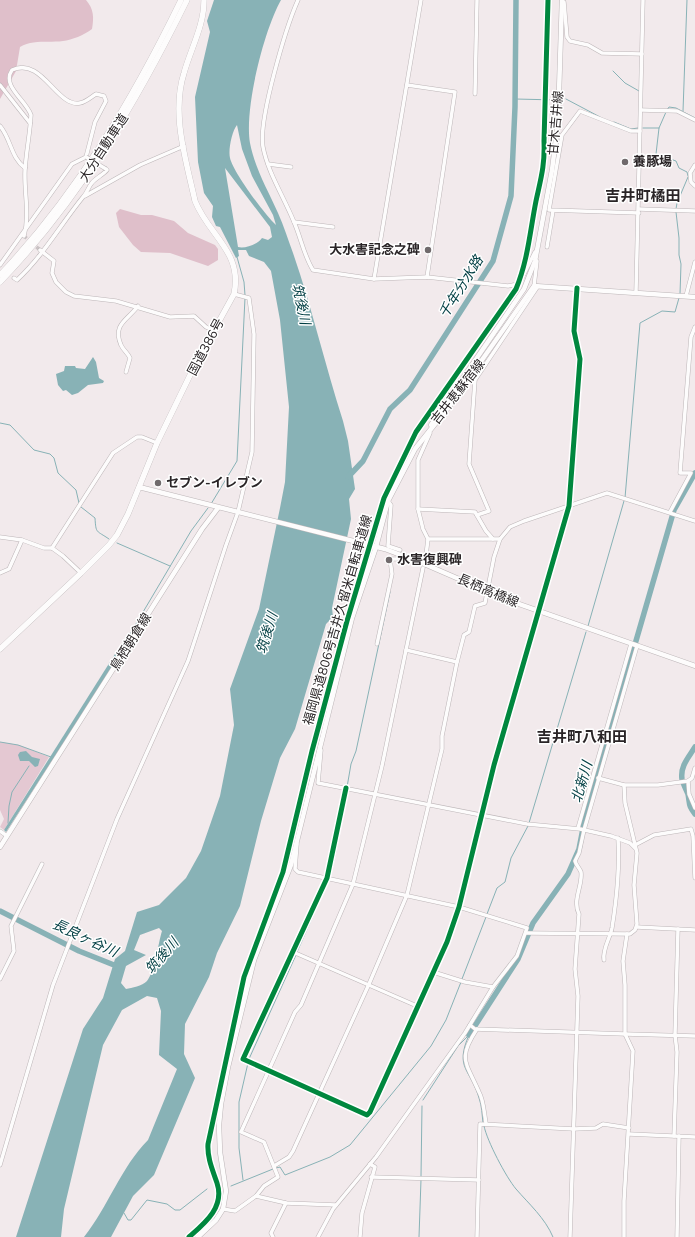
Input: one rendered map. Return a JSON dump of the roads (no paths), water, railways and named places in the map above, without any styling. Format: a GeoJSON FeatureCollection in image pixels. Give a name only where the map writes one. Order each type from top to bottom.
{"type":"FeatureCollection","features":[{"type":"Feature","properties":{"kind":"highway","name":"大分自動車道"},"geometry":{"type":"LineString","coordinates":[[0,274],[52,215],[102,143],[146,68],[181,0]]}},
{"type":"Feature","properties":{"kind":"highway","name":"大分自動車道"},"geometry":{"type":"LineString","coordinates":[[0,282],[38,241],[74,195],[100,156],[148,75],[187,0]]}},
{"type":"Feature","properties":{"kind":"highway","name":"国道386号"},"geometry":{"type":"LineString","coordinates":[[0,648],[81,573],[117,535],[139,487],[156,443],[234,294],[237,281],[234,265],[229,251],[200,212],[195,201],[179,116],[180,94],[184,73],[204,16],[204,0]]}},
{"type":"Feature","properties":{"kind":"main road","name":"甘木吉井線"},"geometry":{"type":"LineString","coordinates":[[429,429],[433,420],[524,290],[533,267],[538,246],[558,123],[562,0]]}},
{"type":"Feature","properties":{"kind":"main road"},"geometry":{"type":"LineString","coordinates":[[536,286],[695,297]]}},
{"type":"Feature","properties":{"kind":"main road","name":"吉井恵蘇宿線"},"geometry":{"type":"LineString","coordinates":[[374,546],[388,502],[407,462],[429,429],[451,404],[536,286]]}},
{"type":"Feature","properties":{"kind":"main road"},"geometry":{"type":"LineString","coordinates":[[139,487],[374,546],[352,618],[291,865],[254,960],[228,1068],[221,1104],[219,1125],[220,1152],[226,1191],[223,1209],[216,1220],[198,1237]]}},
{"type":"Feature","properties":{"kind":"main road","name":"鳥栖朝倉線"},"geometry":{"type":"LineString","coordinates":[[0,847],[6,835],[202,529],[218,508]]}},
{"type":"Feature","properties":{"kind":"main road","name":"長栖高橋線"},"geometry":{"type":"LineString","coordinates":[[374,546],[422,563],[488,592],[539,612],[695,666]]}},
{"type":"Feature","properties":{"kind":"street"},"geometry":{"type":"LineString","coordinates":[[298,0],[284,41],[264,124],[262,144],[268,164],[294,222],[313,270],[374,279],[427,277],[508,286],[518,284],[528,268],[538,246]]}},
{"type":"Feature","properties":{"kind":"street"},"geometry":{"type":"LineString","coordinates":[[374,279],[421,0]]}},
{"type":"Feature","properties":{"kind":"street"},"geometry":{"type":"LineString","coordinates":[[475,94],[477,0]]}},
{"type":"Feature","properties":{"kind":"street"},"geometry":{"type":"LineString","coordinates":[[562,0],[567,37],[570,41],[588,45],[602,53],[642,54]]}},
{"type":"Feature","properties":{"kind":"street"},"geometry":{"type":"LineString","coordinates":[[636,292],[643,0]]}},
{"type":"Feature","properties":{"kind":"street"},"geometry":{"type":"LineString","coordinates":[[1,266],[27,226],[72,164],[86,157],[95,122],[106,101],[104,96],[96,94],[82,103],[74,103],[52,87],[38,74],[27,68],[16,68],[9,74],[9,84],[28,107],[31,115],[25,168],[25,183],[28,202],[27,226],[24,236]]}},
{"type":"Feature","properties":{"kind":"street"},"geometry":{"type":"LineString","coordinates":[[0,85],[30,123]]}},
{"type":"Feature","properties":{"kind":"street"},"geometry":{"type":"LineString","coordinates":[[407,85],[455,92],[427,277]]}},
{"type":"Feature","properties":{"kind":"street"},"geometry":{"type":"LineString","coordinates":[[641,110],[677,111],[695,120]]}},
{"type":"Feature","properties":{"kind":"street"},"geometry":{"type":"LineString","coordinates":[[640,131],[631,131],[580,111],[562,136],[549,210],[677,210],[695,212]]}},
{"type":"Feature","properties":{"kind":"street"},"geometry":{"type":"LineString","coordinates":[[0,126],[5,133],[14,157],[25,168]]}},
{"type":"Feature","properties":{"kind":"street"},"geometry":{"type":"LineString","coordinates":[[84,197],[140,166],[184,146]]}},
{"type":"Feature","properties":{"kind":"street"},"geometry":{"type":"LineString","coordinates":[[14,278],[17,280],[42,251],[70,212],[84,197],[91,183],[101,177],[108,170],[86,157]]}},
{"type":"Feature","properties":{"kind":"street"},"geometry":{"type":"LineString","coordinates":[[268,164],[291,168]]}},
{"type":"Feature","properties":{"kind":"street"},"geometry":{"type":"LineString","coordinates":[[695,165],[690,175],[695,186]]}},
{"type":"Feature","properties":{"kind":"street"},"geometry":{"type":"LineString","coordinates":[[547,247],[553,211]]}},
{"type":"Feature","properties":{"kind":"street"},"geometry":{"type":"LineString","coordinates":[[294,222],[333,227]]}},
{"type":"Feature","properties":{"kind":"street"},"geometry":{"type":"LineString","coordinates":[[477,515],[489,511],[469,464],[475,380],[536,286],[538,246]]}},
{"type":"Feature","properties":{"kind":"street"},"geometry":{"type":"LineString","coordinates":[[42,251],[54,261],[52,273],[56,282],[68,293],[81,297],[107,299],[138,306],[170,317],[194,316],[206,327],[214,331]]}},
{"type":"Feature","properties":{"kind":"street"},"geometry":{"type":"LineString","coordinates":[[682,296],[695,262]]}},
{"type":"Feature","properties":{"kind":"street"},"geometry":{"type":"LineString","coordinates":[[346,788],[327,878],[243,1059],[366,1115],[370,1112],[447,942],[459,907],[494,765],[569,506],[580,359],[574,331],[577,288]]}},
{"type":"Feature","properties":{"kind":"street"},"geometry":{"type":"LineString","coordinates":[[0,1165],[53,985],[117,819],[188,661],[226,545],[241,513],[250,466],[253,428],[254,334],[249,298],[234,294]]}},
{"type":"Feature","properties":{"kind":"street"},"geometry":{"type":"LineString","coordinates":[[126,372],[130,358],[121,345],[119,329],[123,320],[138,306]]}},
{"type":"Feature","properties":{"kind":"street"},"geometry":{"type":"LineString","coordinates":[[670,512],[691,473],[680,473],[691,337],[695,326]]}},
{"type":"Feature","properties":{"kind":"street"},"geometry":{"type":"LineString","coordinates":[[425,562],[428,539],[423,529],[418,509],[418,460],[430,433],[429,429]]}},
{"type":"Feature","properties":{"kind":"street"},"geometry":{"type":"LineString","coordinates":[[52,548],[113,453],[137,437],[142,437],[156,443]]}},
{"type":"Feature","properties":{"kind":"street"},"geometry":{"type":"LineString","coordinates":[[274,1166],[289,1157],[293,1151],[369,984],[407,895],[442,749],[442,736],[464,635],[469,632],[475,606],[485,603],[494,557],[500,539],[510,527],[607,494],[670,512],[695,521]]}},
{"type":"Feature","properties":{"kind":"street"},"geometry":{"type":"LineString","coordinates":[[388,502],[391,505],[388,546],[400,550]]}},
{"type":"Feature","properties":{"kind":"street"},"geometry":{"type":"LineString","coordinates":[[418,509],[475,512],[486,531],[493,539]]}},
{"type":"Feature","properties":{"kind":"street"},"geometry":{"type":"LineString","coordinates":[[0,537],[22,540],[44,548],[52,548],[81,573]]}},
{"type":"Feature","properties":{"kind":"street"},"geometry":{"type":"LineString","coordinates":[[428,539],[500,539]]}},
{"type":"Feature","properties":{"kind":"street"},"geometry":{"type":"LineString","coordinates":[[0,573],[9,569],[22,540]]}},
{"type":"Feature","properties":{"kind":"street"},"geometry":{"type":"LineString","coordinates":[[378,644],[392,574],[390,559],[397,559]]}},
{"type":"Feature","properties":{"kind":"street"},"geometry":{"type":"LineString","coordinates":[[223,1209],[235,1211],[256,1196],[264,1186],[278,1177],[264,1142],[241,1132],[295,1012],[300,1005],[353,884],[375,794],[423,568]]}},
{"type":"Feature","properties":{"kind":"street"},"geometry":{"type":"LineString","coordinates":[[581,829],[598,778],[634,645]]}},
{"type":"Feature","properties":{"kind":"street"},"geometry":{"type":"LineString","coordinates":[[570,1237],[578,1032],[578,996],[575,969],[579,914],[577,898],[581,872],[575,861],[579,853],[581,829],[634,645]]}},
{"type":"Feature","properties":{"kind":"street"},"geometry":{"type":"LineString","coordinates":[[406,650],[457,662]]}},
{"type":"Feature","properties":{"kind":"street"},"geometry":{"type":"LineString","coordinates":[[320,743],[321,749],[318,783],[529,825],[581,829],[618,838],[630,842],[635,846]]}},
{"type":"Feature","properties":{"kind":"street"},"geometry":{"type":"LineString","coordinates":[[598,778],[624,786],[681,782],[692,778],[695,768]]}},
{"type":"Feature","properties":{"kind":"street"},"geometry":{"type":"LineString","coordinates":[[687,781],[689,794],[695,808]]}},
{"type":"Feature","properties":{"kind":"street"},"geometry":{"type":"LineString","coordinates":[[527,933],[627,934],[633,932],[636,927],[634,885],[637,853],[625,803],[624,786]]}},
{"type":"Feature","properties":{"kind":"street"},"geometry":{"type":"LineString","coordinates":[[635,846],[654,835],[691,829],[694,850],[695,878]]}},
{"type":"Feature","properties":{"kind":"street"},"geometry":{"type":"LineString","coordinates":[[0,831],[6,835]]}},
{"type":"Feature","properties":{"kind":"street"},"geometry":{"type":"LineString","coordinates":[[604,960],[603,956],[611,934],[618,892],[618,838]]}},
{"type":"Feature","properties":{"kind":"street"},"geometry":{"type":"LineString","coordinates":[[296,843],[298,848],[295,869],[298,872],[459,907],[527,928],[527,933],[517,956],[493,987],[466,1047],[465,1058],[480,1094],[484,1123]]}},
{"type":"Feature","properties":{"kind":"street"},"geometry":{"type":"LineString","coordinates":[[0,979],[14,951],[11,926],[42,864]]}},
{"type":"Feature","properties":{"kind":"street"},"geometry":{"type":"LineString","coordinates":[[636,927],[695,930]]}},
{"type":"Feature","properties":{"kind":"street"},"geometry":{"type":"LineString","coordinates":[[676,1237],[677,1052],[675,1035],[678,929]]}},
{"type":"Feature","properties":{"kind":"street"},"geometry":{"type":"LineString","coordinates":[[624,1237],[624,1200],[633,1051],[625,1034],[626,986],[623,961],[627,934]]}},
{"type":"Feature","properties":{"kind":"street"},"geometry":{"type":"LineString","coordinates":[[293,952],[417,1006]]}},
{"type":"Feature","properties":{"kind":"street"},"geometry":{"type":"LineString","coordinates":[[433,972],[461,981],[493,987]]}},
{"type":"Feature","properties":{"kind":"street"},"geometry":{"type":"LineString","coordinates":[[474,1027],[695,1036]]}},
{"type":"Feature","properties":{"kind":"street"},"geometry":{"type":"LineString","coordinates":[[318,1237],[336,1205],[372,1165],[426,1089],[474,1027]]}},
{"type":"Feature","properties":{"kind":"street"},"geometry":{"type":"LineString","coordinates":[[477,1237],[480,1124],[484,1123],[574,1129],[596,1128],[603,1124],[629,1128]]}},
{"type":"Feature","properties":{"kind":"street"},"geometry":{"type":"LineString","coordinates":[[629,1134],[695,1137]]}},
{"type":"Feature","properties":{"kind":"street"},"geometry":{"type":"LineString","coordinates":[[360,1237],[362,1213],[371,1177],[372,1165]]}},
{"type":"Feature","properties":{"kind":"street"},"geometry":{"type":"LineString","coordinates":[[371,1177],[478,1180]]}},
{"type":"Feature","properties":{"kind":"street"},"geometry":{"type":"LineString","coordinates":[[256,1196],[286,1203],[336,1205]]}},
{"type":"Feature","properties":{"kind":"street"},"geometry":{"type":"LineString","coordinates":[[273,1237],[271,1233],[286,1203]]}},
{"type":"Feature","properties":{"kind":"water","name":"筑後川"},"geometry":{"type":"Polygon","coordinates":[[[214,0],[281,0],[268,30],[257,70],[250,111],[250,143],[258,171],[280,218],[293,253],[343,421],[348,441],[355,489],[349,499],[351,519],[332,608],[333,617],[326,624],[295,729],[280,758],[261,821],[240,906],[217,953],[209,977],[185,1024],[184,1054],[195,1078],[154,1175],[133,1196],[111,1237],[84,1237],[93,1225],[130,1162],[148,1140],[177,1069],[159,1055],[161,1011],[157,998],[147,996],[122,1010],[103,1045],[64,1209],[61,1237],[16,1237],[83,1029],[103,998],[115,959],[125,951],[137,912],[159,905],[186,878],[201,851],[220,796],[234,725],[230,689],[259,609],[285,482],[289,407],[280,320],[271,271],[264,262],[249,256],[246,250],[238,250],[239,256],[236,258],[220,227],[216,226],[212,217],[213,206],[204,193],[198,162],[195,97],[210,32],[207,21],[214,0]],[[237,125],[232,136],[230,146],[230,158],[232,164],[250,193],[276,225],[273,215],[252,176],[242,149],[237,125]],[[225,168],[238,247],[248,247],[258,242],[262,238],[268,240],[272,237],[270,227],[225,168]],[[159,928],[140,935],[134,950],[146,955],[126,966],[121,983],[126,989],[145,983],[150,977],[162,931],[159,928]]]}},
{"type":"Feature","properties":{"kind":"water"},"geometry":{"type":"Polygon","coordinates":[[[93,357],[96,362],[99,378],[104,381],[103,383],[88,385],[78,393],[72,395],[66,390],[63,391],[58,385],[56,374],[64,371],[65,366],[75,366],[76,368],[85,369],[93,357]]]}},
{"type":"Feature","properties":{"kind":"water"},"geometry":{"type":"Polygon","coordinates":[[[115,654],[119,657],[6,832],[4,830],[115,654]]]}},
{"type":"Feature","properties":{"kind":"water"},"geometry":{"type":"Polygon","coordinates":[[[26,751],[32,757],[40,759],[38,766],[35,767],[29,761],[20,761],[18,755],[20,752],[26,751]]]}},
{"type":"Feature","properties":{"kind":"waterway","name":"千年分水路"},"geometry":{"type":"LineString","coordinates":[[348,477],[363,461],[390,409],[410,390],[493,261],[511,196],[515,107],[516,0]]}},
{"type":"Feature","properties":{"kind":"waterway"},"geometry":{"type":"LineString","coordinates":[[683,111],[687,0]]}},
{"type":"Feature","properties":{"kind":"waterway"},"geometry":{"type":"LineString","coordinates":[[613,71],[625,83],[639,91]]}},
{"type":"Feature","properties":{"kind":"waterway"},"geometry":{"type":"LineString","coordinates":[[515,99],[557,100]]}},
{"type":"Feature","properties":{"kind":"waterway"},"geometry":{"type":"LineString","coordinates":[[566,99],[600,117]]}},
{"type":"Feature","properties":{"kind":"waterway"},"geometry":{"type":"LineString","coordinates":[[667,110],[669,107],[676,108],[695,118]]}},
{"type":"Feature","properties":{"kind":"waterway"},"geometry":{"type":"LineString","coordinates":[[666,112],[659,128],[656,154],[676,161],[679,168],[687,172],[688,176]]}},
{"type":"Feature","properties":{"kind":"waterway"},"geometry":{"type":"LineString","coordinates":[[614,122],[631,129],[638,128]]}},
{"type":"Feature","properties":{"kind":"waterway"},"geometry":{"type":"LineString","coordinates":[[643,128],[659,128]]}},
{"type":"Feature","properties":{"kind":"waterway"},"geometry":{"type":"LineString","coordinates":[[676,209],[688,177]]}},
{"type":"Feature","properties":{"kind":"waterway"},"geometry":{"type":"LineString","coordinates":[[676,212],[681,264],[680,294]]}},
{"type":"Feature","properties":{"kind":"waterway"},"geometry":{"type":"LineString","coordinates":[[237,257],[244,282],[245,295]]}},
{"type":"Feature","properties":{"kind":"waterway"},"geometry":{"type":"LineString","coordinates":[[211,504],[237,461],[245,298]]}},
{"type":"Feature","properties":{"kind":"waterway"},"geometry":{"type":"LineString","coordinates":[[625,498],[640,323],[662,311],[675,312],[679,298]]}},
{"type":"Feature","properties":{"kind":"waterway"},"geometry":{"type":"LineString","coordinates":[[0,423],[10,425],[34,450],[50,454],[54,458],[58,473],[76,490],[79,503]]}},
{"type":"Feature","properties":{"kind":"waterway","name":"北新川"},"geometry":{"type":"LineString","coordinates":[[469,1035],[518,959],[533,923],[568,874],[579,849],[586,813],[674,510],[695,473]]}},
{"type":"Feature","properties":{"kind":"waterway"},"geometry":{"type":"LineString","coordinates":[[588,626],[624,501]]}},
{"type":"Feature","properties":{"kind":"waterway"},"geometry":{"type":"LineString","coordinates":[[81,507],[95,518],[96,529],[99,533],[109,539]]}},
{"type":"Feature","properties":{"kind":"waterway"},"geometry":{"type":"LineString","coordinates":[[117,656],[191,531],[208,508]]}},
{"type":"Feature","properties":{"kind":"waterway"},"geometry":{"type":"LineString","coordinates":[[117,543],[170,566]]}},
{"type":"Feature","properties":{"kind":"waterway"},"geometry":{"type":"LineString","coordinates":[[330,877],[351,764],[356,751],[390,592]]}},
{"type":"Feature","properties":{"kind":"waterway"},"geometry":{"type":"LineString","coordinates":[[529,823],[586,632]]}},
{"type":"Feature","properties":{"kind":"waterway"},"geometry":{"type":"LineString","coordinates":[[0,742],[18,745],[51,757]]}},
{"type":"Feature","properties":{"kind":"waterway"},"geometry":{"type":"LineString","coordinates":[[695,747],[682,770],[682,781],[688,794],[690,806],[695,814]]}},
{"type":"Feature","properties":{"kind":"waterway"},"geometry":{"type":"LineString","coordinates":[[8,823],[12,792],[29,766]]}},
{"type":"Feature","properties":{"kind":"waterway"},"geometry":{"type":"LineString","coordinates":[[487,914],[497,888],[505,882],[511,858],[528,826]]}},
{"type":"Feature","properties":{"kind":"waterway"},"geometry":{"type":"LineString","coordinates":[[297,952],[329,880]]}},
{"type":"Feature","properties":{"kind":"waterway","name":"長良ヶ谷川"},"geometry":{"type":"LineString","coordinates":[[0,911],[79,951],[119,967],[118,969]]}},
{"type":"Feature","properties":{"kind":"waterway"},"geometry":{"type":"LineString","coordinates":[[462,979],[486,917]]}},
{"type":"Feature","properties":{"kind":"waterway"},"geometry":{"type":"LineString","coordinates":[[249,1059],[296,955]]}},
{"type":"Feature","properties":{"kind":"waterway"},"geometry":{"type":"LineString","coordinates":[[276,1168],[280,1167],[285,1175],[330,1157],[350,1145],[431,1046],[446,1020],[461,982]]}},
{"type":"Feature","properties":{"kind":"waterway"},"geometry":{"type":"LineString","coordinates":[[469,1035],[465,1046],[463,1062],[476,1088],[480,1101],[483,1123]]}},
{"type":"Feature","properties":{"kind":"waterway"},"geometry":{"type":"LineString","coordinates":[[423,1100],[458,1046],[467,1037]]}},
{"type":"Feature","properties":{"kind":"waterway"},"geometry":{"type":"LineString","coordinates":[[243,1180],[239,1148],[239,1102],[248,1063]]}},
{"type":"Feature","properties":{"kind":"waterway"},"geometry":{"type":"LineString","coordinates":[[421,1177],[422,1106]]}},
{"type":"Feature","properties":{"kind":"waterway"},"geometry":{"type":"LineString","coordinates":[[484,1126],[497,1159],[507,1176],[516,1189],[541,1217],[553,1237]]}},
{"type":"Feature","properties":{"kind":"waterway"},"geometry":{"type":"LineString","coordinates":[[231,1186],[273,1169]]}},
{"type":"Feature","properties":{"kind":"waterway"},"geometry":{"type":"LineString","coordinates":[[419,1237],[421,1180]]}},
{"type":"Feature","properties":{"kind":"waterway"},"geometry":{"type":"LineString","coordinates":[[124,1213],[128,1220],[131,1220],[147,1200],[167,1204],[175,1210],[180,1210],[207,1189]]}},
{"type":"Feature","properties":{"kind":"tunnel"},"geometry":{"type":"LineString","coordinates":[[24,236],[40,250]]}},
{"type":"Feature","properties":{"kind":"place","name":"養豚場"},"geometry":{"type":"Point","coordinates":[625,162]}},
{"type":"Feature","properties":{"kind":"place","name":"大水害記念之碑"},"geometry":{"type":"Point","coordinates":[428,250]}},
{"type":"Feature","properties":{"kind":"place","name":"セブン-イレブン"},"geometry":{"type":"Point","coordinates":[158,483]}},
{"type":"Feature","properties":{"kind":"place","name":"水害復興碑"},"geometry":{"type":"Point","coordinates":[389,560]}},
{"type":"Feature","properties":{"kind":"district","name":"吉井町橘田"},"geometry":{"type":"Point","coordinates":[643,196]}},
{"type":"Feature","properties":{"kind":"district","name":"吉井町八和田"},"geometry":{"type":"Point","coordinates":[582,737]}}]}
